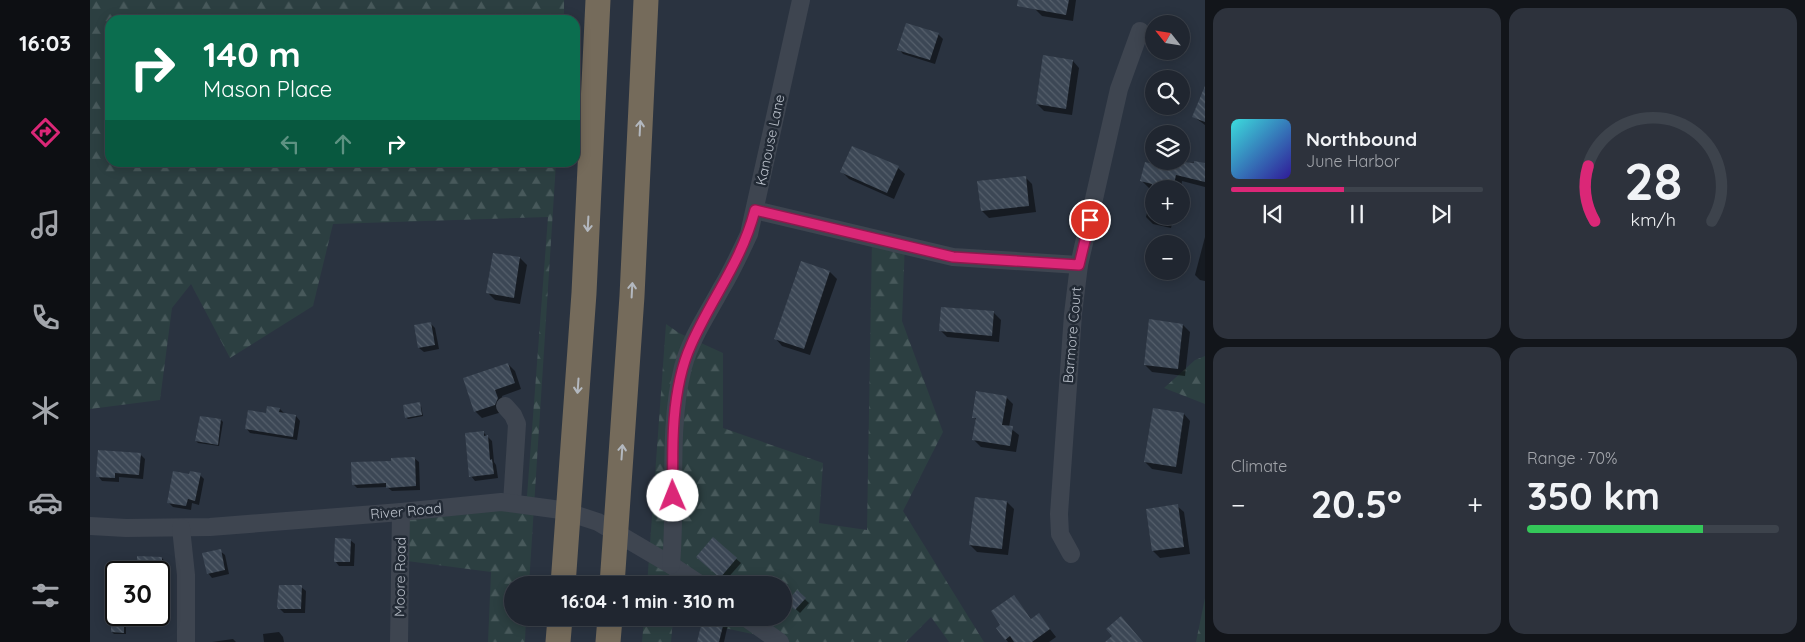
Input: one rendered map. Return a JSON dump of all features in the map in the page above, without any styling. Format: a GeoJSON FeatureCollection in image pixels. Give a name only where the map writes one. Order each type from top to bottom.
{"type":"FeatureCollection","features":[{"type":"Feature","properties":{"kind":"highway"},"geometry":{"type":"LineString","coordinates":[[582,0],[590,185]]}},
{"type":"Feature","properties":{"kind":"highway"},"geometry":{"type":"LineString","coordinates":[[564,576],[590,185],[598,0]]}},
{"type":"Feature","properties":{"kind":"highway"},"geometry":{"type":"LineString","coordinates":[[613,576],[638,187],[646,0]]}},
{"type":"Feature","properties":{"kind":"highway"},"geometry":{"type":"LineString","coordinates":[[558,642],[559,626]]}},
{"type":"Feature","properties":{"kind":"highway"},"geometry":{"type":"LineString","coordinates":[[608,642],[609,626]]}},
{"type":"Feature","properties":{"kind":"street","name":"Kanouse Lane"},"geometry":{"type":"LineString","coordinates":[[671,565],[674,530],[672,462],[677,397],[690,347],[702,319],[721,290],[748,234],[755,210],[801,0]]}},
{"type":"Feature","properties":{"kind":"street","name":"Barmore Court"},"geometry":{"type":"LineString","coordinates":[[1071,554],[1060,534],[1059,514],[1072,314],[1079,265],[1119,88],[1140,31]]}},
{"type":"Feature","properties":{"kind":"street"},"geometry":{"type":"LineString","coordinates":[[755,210],[953,257],[1079,265]]}},
{"type":"Feature","properties":{"kind":"street"},"geometry":{"type":"LineString","coordinates":[[505,406],[513,415],[516,424],[512,503]]}},
{"type":"Feature","properties":{"kind":"street","name":"River Road"},"geometry":{"type":"LineString","coordinates":[[90,526],[181,528],[401,512],[501,502],[561,510],[581,515],[618,532],[688,576]]}},
{"type":"Feature","properties":{"kind":"street","name":"Moore Road"},"geometry":{"type":"LineString","coordinates":[[399,642],[401,512]]}},
{"type":"Feature","properties":{"kind":"street"},"geometry":{"type":"LineString","coordinates":[[181,528],[186,575],[186,642]]}},
{"type":"Feature","properties":{"kind":"street"},"geometry":{"type":"LineString","coordinates":[[757,626],[780,642]]}},
{"type":"Feature","properties":{"kind":"green space"},"geometry":{"type":"Polygon","coordinates":[[[90,0],[564,0],[564,15],[105,15],[105,167],[556,167],[530,576],[504,576],[504,626],[526,626],[525,642],[488,642],[491,572],[407,561],[405,505],[527,496],[548,217],[333,224],[313,306],[230,358],[191,284],[172,308],[160,400],[90,409],[90,0]]]}},
{"type":"Feature","properties":{"kind":"green space"},"geometry":{"type":"Polygon","coordinates":[[[872,238],[905,242],[902,321],[943,432],[903,511],[984,642],[949,642],[931,617],[906,642],[790,642],[715,626],[792,626],[792,576],[648,576],[666,324],[679,333],[723,353],[723,428],[823,463],[819,523],[867,530],[872,238]]]}},
{"type":"Feature","properties":{"kind":"green space"},"geometry":{"type":"Polygon","coordinates":[[[1205,356],[1205,404],[1164,388],[1195,360],[1205,356]]]}},
{"type":"Feature","properties":{"kind":"green space"},"geometry":{"type":"Polygon","coordinates":[[[1205,598],[1205,642],[1196,642],[1205,598]]]}},
{"type":"Feature","properties":{"kind":"green space"},"geometry":{"type":"Polygon","coordinates":[[[643,626],[672,626],[671,642],[642,642],[643,626]]]}},
{"type":"Feature","properties":{"kind":"building"},"geometry":{"type":"Polygon","coordinates":[[[1018,0],[1069,0],[1066,15],[1017,6],[1018,0]]]}},
{"type":"Feature","properties":{"kind":"building"},"geometry":{"type":"Polygon","coordinates":[[[906,23],[939,33],[930,60],[897,50],[906,23]]]}},
{"type":"Feature","properties":{"kind":"building"},"geometry":{"type":"Polygon","coordinates":[[[1043,55],[1073,60],[1066,109],[1036,104],[1043,55]]]}},
{"type":"Feature","properties":{"kind":"building"},"geometry":{"type":"Polygon","coordinates":[[[1205,86],[1205,122],[1192,117],[1205,86]]]}},
{"type":"Feature","properties":{"kind":"building"},"geometry":{"type":"Polygon","coordinates":[[[852,146],[899,166],[887,193],[840,172],[852,146]]]}},
{"type":"Feature","properties":{"kind":"building"},"geometry":{"type":"Polygon","coordinates":[[[1194,161],[1205,163],[1205,182],[1176,175],[1175,180],[1140,181],[1145,162],[1145,170],[1190,170],[1190,163],[1194,163],[1194,161]]]}},
{"type":"Feature","properties":{"kind":"building"},"geometry":{"type":"Polygon","coordinates":[[[1026,176],[1029,206],[981,211],[977,181],[1026,176]]]}},
{"type":"Feature","properties":{"kind":"building"},"geometry":{"type":"Polygon","coordinates":[[[493,253],[520,257],[514,298],[486,293],[493,253]]]}},
{"type":"Feature","properties":{"kind":"building"},"geometry":{"type":"Polygon","coordinates":[[[801,261],[830,271],[804,349],[774,339],[801,261]]]}},
{"type":"Feature","properties":{"kind":"building"},"geometry":{"type":"Polygon","coordinates":[[[941,307],[994,311],[992,336],[939,331],[941,307]]]}},
{"type":"Feature","properties":{"kind":"building"},"geometry":{"type":"Polygon","coordinates":[[[1149,319],[1183,324],[1178,369],[1144,365],[1149,319]]]}},
{"type":"Feature","properties":{"kind":"building"},"geometry":{"type":"Polygon","coordinates":[[[431,322],[435,345],[418,348],[414,325],[431,322]]]}},
{"type":"Feature","properties":{"kind":"building"},"geometry":{"type":"Polygon","coordinates":[[[508,363],[515,383],[495,390],[498,398],[495,405],[474,412],[463,378],[508,363]]]}},
{"type":"Feature","properties":{"kind":"building"},"geometry":{"type":"Polygon","coordinates":[[[976,391],[1007,396],[1002,425],[1013,426],[1010,446],[972,440],[976,418],[972,418],[976,391]]]}},
{"type":"Feature","properties":{"kind":"building"},"geometry":{"type":"Polygon","coordinates":[[[420,402],[422,415],[405,418],[403,405],[420,402]]]}},
{"type":"Feature","properties":{"kind":"building"},"geometry":{"type":"Polygon","coordinates":[[[267,406],[280,408],[279,412],[296,415],[293,437],[245,429],[248,410],[266,413],[267,406]]]}},
{"type":"Feature","properties":{"kind":"building"},"geometry":{"type":"Polygon","coordinates":[[[1153,408],[1184,413],[1176,467],[1144,462],[1153,408]]]}},
{"type":"Feature","properties":{"kind":"building"},"geometry":{"type":"Polygon","coordinates":[[[200,416],[221,419],[218,445],[195,441],[200,416]]]}},
{"type":"Feature","properties":{"kind":"building"},"geometry":{"type":"Polygon","coordinates":[[[484,431],[484,436],[488,435],[490,460],[492,459],[494,474],[469,477],[465,433],[484,431]]]}},
{"type":"Feature","properties":{"kind":"building"},"geometry":{"type":"Polygon","coordinates":[[[98,450],[141,453],[139,475],[115,473],[115,478],[96,477],[98,450]]]}},
{"type":"Feature","properties":{"kind":"building"},"geometry":{"type":"Polygon","coordinates":[[[415,457],[416,486],[386,488],[386,483],[352,485],[351,462],[391,461],[391,458],[415,457]]]}},
{"type":"Feature","properties":{"kind":"building"},"geometry":{"type":"Polygon","coordinates":[[[173,471],[189,474],[190,471],[201,473],[195,501],[188,499],[186,506],[167,503],[173,471]]]}},
{"type":"Feature","properties":{"kind":"building"},"geometry":{"type":"Polygon","coordinates":[[[975,497],[1007,501],[1002,549],[969,545],[975,497]]]}},
{"type":"Feature","properties":{"kind":"building"},"geometry":{"type":"Polygon","coordinates":[[[1178,504],[1184,547],[1152,551],[1146,509],[1178,504]]]}},
{"type":"Feature","properties":{"kind":"building"},"geometry":{"type":"Polygon","coordinates":[[[713,537],[737,558],[722,576],[718,576],[696,557],[713,537]]]}},
{"type":"Feature","properties":{"kind":"building"},"geometry":{"type":"Polygon","coordinates":[[[335,538],[351,539],[350,562],[334,562],[335,538]]]}},
{"type":"Feature","properties":{"kind":"building"},"geometry":{"type":"Polygon","coordinates":[[[221,549],[225,570],[207,574],[202,553],[221,549]]]}},
{"type":"Feature","properties":{"kind":"building"},"geometry":{"type":"Polygon","coordinates":[[[137,556],[162,557],[162,561],[137,561],[137,556]]]}},
{"type":"Feature","properties":{"kind":"building"},"geometry":{"type":"Polygon","coordinates":[[[279,585],[302,585],[301,609],[278,609],[279,585]]]}},
{"type":"Feature","properties":{"kind":"building"},"geometry":{"type":"Polygon","coordinates":[[[797,590],[806,598],[795,610],[792,607],[792,595],[797,590]]]}},
{"type":"Feature","properties":{"kind":"building"},"geometry":{"type":"Polygon","coordinates":[[[1014,595],[1031,619],[1039,613],[1050,629],[1032,642],[1014,642],[1010,636],[1005,640],[996,628],[1000,625],[991,611],[1014,595]]]}},
{"type":"Feature","properties":{"kind":"building"},"geometry":{"type":"Polygon","coordinates":[[[1121,616],[1143,642],[1105,642],[1112,636],[1106,629],[1121,616]]]}},
{"type":"Feature","properties":{"kind":"building"},"geometry":{"type":"Polygon","coordinates":[[[111,626],[124,626],[124,633],[111,632],[111,626]]]}},
{"type":"Feature","properties":{"kind":"building"},"geometry":{"type":"Polygon","coordinates":[[[701,626],[723,626],[719,642],[697,642],[701,626]]]}},
{"type":"Feature","properties":{"kind":"route"},"geometry":{"type":"LineString","coordinates":[[673,496],[672,462],[677,397],[684,367],[702,319],[721,290],[742,249],[755,210],[953,257],[1079,265],[1090,220]]}}]}
